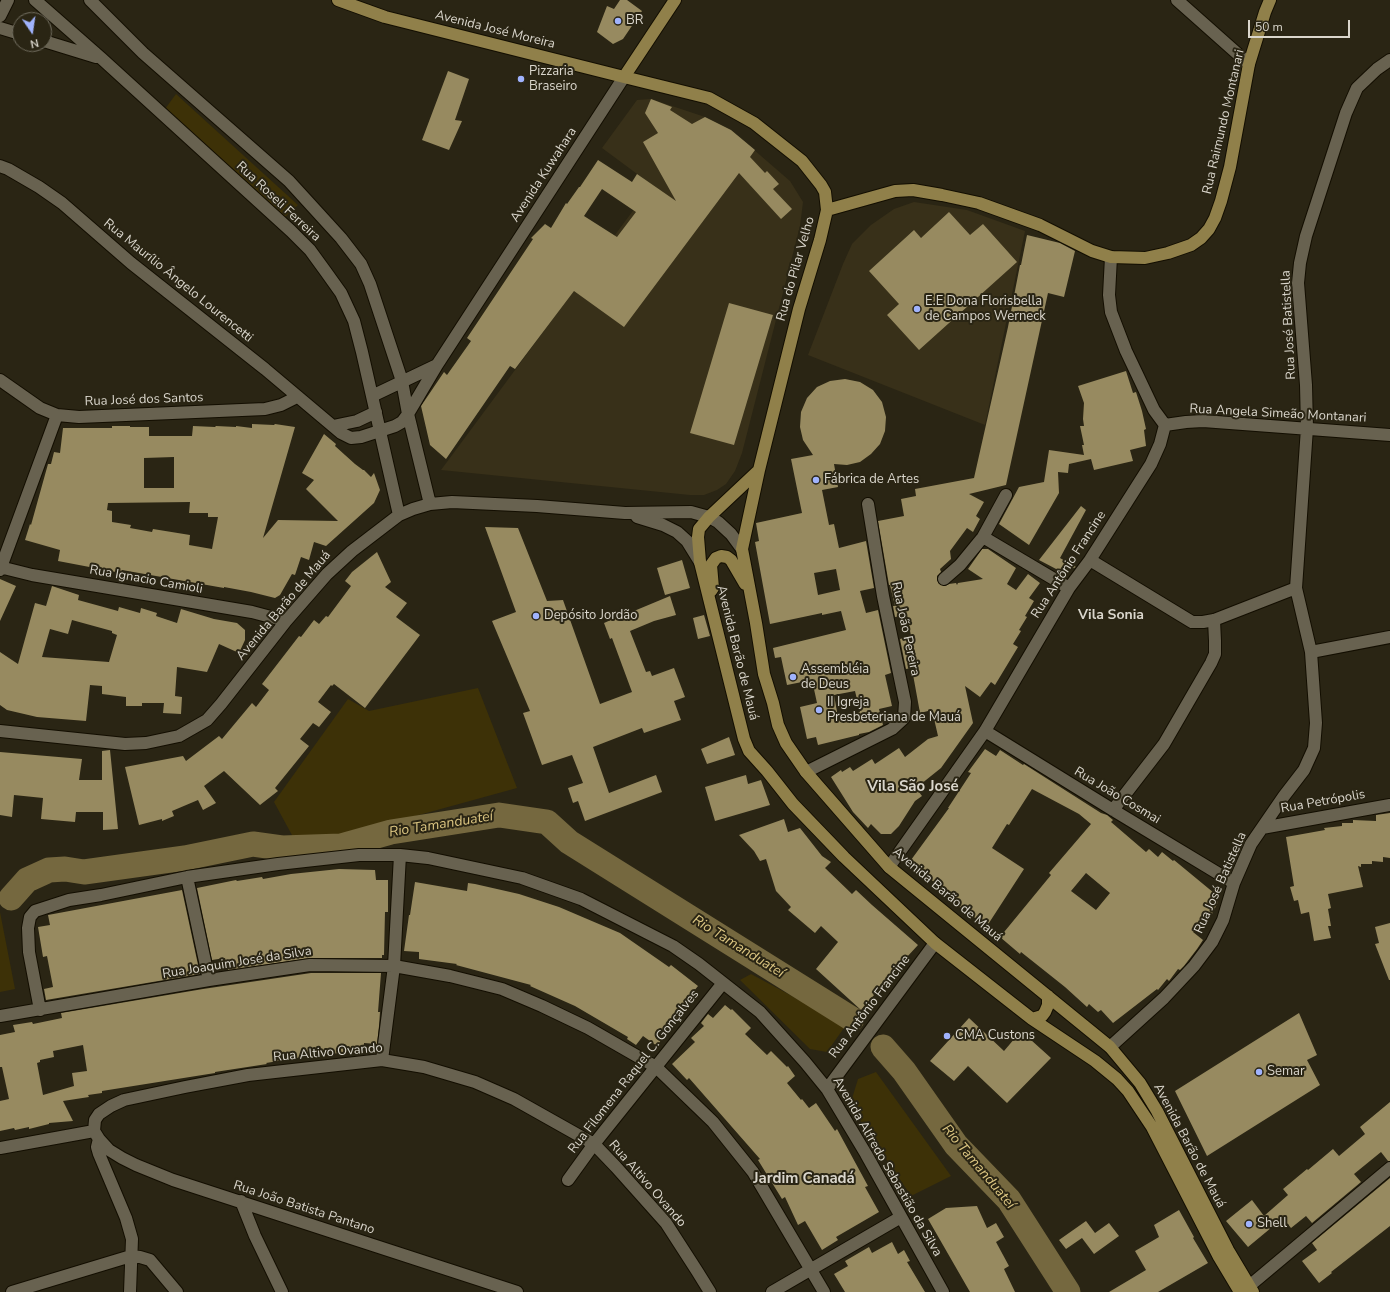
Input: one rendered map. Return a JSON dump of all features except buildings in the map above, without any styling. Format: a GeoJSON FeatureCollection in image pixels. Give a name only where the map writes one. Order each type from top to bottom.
{"type":"FeatureCollection","features":[{"type":"Feature","properties":{"kind":"main road","name":"Avenida José Moreira"},"geometry":{"type":"LineString","coordinates":[[338,0],[385,17],[624,77]]}},
{"type":"Feature","properties":{"kind":"main road","name":"Avenida Kuwahara"},"geometry":{"type":"LineString","coordinates":[[624,77],[675,0]]}},
{"type":"Feature","properties":{"kind":"main road","name":"Rua Raimundo Montanari"},"geometry":{"type":"LineString","coordinates":[[827,210],[895,191],[913,190],[979,203],[1040,226],[1092,251],[1111,256],[1145,258],[1168,253],[1191,245],[1201,238],[1209,229],[1215,218],[1230,167],[1249,64],[1270,0]]}},
{"type":"Feature","properties":{"kind":"main road","name":"Rua do Pilar Velho"},"geometry":{"type":"LineString","coordinates":[[624,77],[709,98],[754,123],[802,161],[822,185],[825,192],[827,210],[820,240],[799,309],[759,470],[742,549]]}},
{"type":"Feature","properties":{"kind":"main road"},"geometry":{"type":"LineString","coordinates":[[700,562],[698,537],[699,529],[709,517],[759,470]]}},
{"type":"Feature","properties":{"kind":"main road","name":"Avenida Barão de Mauá"},"geometry":{"type":"LineString","coordinates":[[742,549],[764,674],[778,725],[786,743],[806,772],[889,867],[1110,1047],[1140,1083],[1157,1111],[1228,1250],[1246,1291]]}},
{"type":"Feature","properties":{"kind":"main road"},"geometry":{"type":"LineString","coordinates":[[708,596],[713,588],[711,565],[716,558],[721,556],[727,557],[731,560],[750,592]]}},
{"type":"Feature","properties":{"kind":"main road","name":"Avenida Barão de Mauá"},"geometry":{"type":"LineString","coordinates":[[700,562],[744,739],[749,751],[793,804],[844,857],[935,943],[1032,1019],[1095,1061],[1117,1078],[1156,1134],[1219,1257],[1246,1291]]}},
{"type":"Feature","properties":{"kind":"main road"},"geometry":{"type":"LineString","coordinates":[[1032,1019],[1042,1016],[1045,1012],[1048,1005],[1048,996]]}},
{"type":"Feature","properties":{"kind":"street"},"geometry":{"type":"LineString","coordinates":[[0,16],[8,0]]}},
{"type":"Feature","properties":{"kind":"street","name":"Rua Roseli Ferreira"},"geometry":{"type":"LineString","coordinates":[[35,0],[291,231],[310,250],[341,293],[354,321],[399,515]]}},
{"type":"Feature","properties":{"kind":"street","name":"Rua Roseli Ferreira"},"geometry":{"type":"LineString","coordinates":[[90,0],[143,53],[289,181],[341,238],[361,264],[370,284],[402,381],[408,414],[430,504]]}},
{"type":"Feature","properties":{"kind":"street"},"geometry":{"type":"LineString","coordinates":[[1177,0],[1249,64]]}},
{"type":"Feature","properties":{"kind":"street"},"geometry":{"type":"LineString","coordinates":[[0,28],[12,32]]}},
{"type":"Feature","properties":{"kind":"street"},"geometry":{"type":"LineString","coordinates":[[52,43],[101,58]]}},
{"type":"Feature","properties":{"kind":"street","name":"Rua José Batistella"},"geometry":{"type":"LineString","coordinates":[[1110,1047],[1164,998],[1194,966],[1212,942],[1223,920],[1234,883],[1251,844],[1304,770],[1314,748],[1316,723],[1311,652],[1296,588],[1307,428],[1306,385],[1298,283],[1300,264],[1306,236],[1346,113],[1358,88],[1377,68],[1390,60]]}},
{"type":"Feature","properties":{"kind":"street","name":"Avenida Kuwahara"},"geometry":{"type":"LineString","coordinates":[[380,431],[402,422],[408,414],[437,365],[624,77]]}},
{"type":"Feature","properties":{"kind":"street","name":"Rua Maurílio Ângelo Lourencetti"},"geometry":{"type":"LineString","coordinates":[[0,166],[20,176],[62,203],[131,263],[265,368],[297,397],[341,433],[351,438],[361,437],[380,431]]}},
{"type":"Feature","properties":{"kind":"street"},"geometry":{"type":"LineString","coordinates":[[1111,256],[1109,294],[1111,312],[1126,351],[1154,410],[1165,425]]}},
{"type":"Feature","properties":{"kind":"street"},"geometry":{"type":"LineString","coordinates":[[372,396],[437,365]]}},
{"type":"Feature","properties":{"kind":"street","name":"Rua José dos Santos"},"geometry":{"type":"LineString","coordinates":[[0,380],[40,408],[57,414],[79,417],[265,409],[281,405],[297,397]]}},
{"type":"Feature","properties":{"kind":"street"},"geometry":{"type":"LineString","coordinates":[[333,426],[357,421],[376,412]]}},
{"type":"Feature","properties":{"kind":"street"},"geometry":{"type":"LineString","coordinates":[[0,568],[57,414]]}},
{"type":"Feature","properties":{"kind":"street","name":"Rua Angela Simeão Montanari"},"geometry":{"type":"LineString","coordinates":[[1165,425],[1204,421],[1390,435]]}},
{"type":"Feature","properties":{"kind":"street","name":"Rua Antônio Francine"},"geometry":{"type":"LineString","coordinates":[[889,867],[985,731],[1069,588],[1090,560],[1151,464],[1160,444],[1165,425]]}},
{"type":"Feature","properties":{"kind":"street"},"geometry":{"type":"LineString","coordinates":[[944,579],[960,565],[983,537],[1006,495]]}},
{"type":"Feature","properties":{"kind":"street","name":"Avenida Barão de Mauá"},"geometry":{"type":"LineString","coordinates":[[0,731],[125,744],[146,743],[179,736],[207,720],[222,704],[286,621],[327,574],[344,558],[399,515],[430,504],[452,502],[537,506],[625,513],[691,512],[709,517],[718,522],[731,534],[742,549]]}},
{"type":"Feature","properties":{"kind":"street","name":"Rua João Pereira"},"geometry":{"type":"LineString","coordinates":[[806,772],[892,729],[904,718],[905,702],[883,596],[868,504]]}},
{"type":"Feature","properties":{"kind":"street","name":"Avenida Barão de Mauá"},"geometry":{"type":"LineString","coordinates":[[625,513],[663,524],[678,532],[686,540],[700,562]]}},
{"type":"Feature","properties":{"kind":"street"},"geometry":{"type":"LineString","coordinates":[[983,537],[1069,588]]}},
{"type":"Feature","properties":{"kind":"street"},"geometry":{"type":"LineString","coordinates":[[1090,560],[1192,622],[1214,620],[1296,588]]}},
{"type":"Feature","properties":{"kind":"street","name":"Rua Ignacio Camioli"},"geometry":{"type":"LineString","coordinates":[[0,568],[252,612],[286,621]]}},
{"type":"Feature","properties":{"kind":"street"},"geometry":{"type":"LineString","coordinates":[[1113,810],[1164,744],[1211,663],[1215,654],[1216,641],[1214,620]]}},
{"type":"Feature","properties":{"kind":"street"},"geometry":{"type":"LineString","coordinates":[[1311,652],[1390,637]]}},
{"type":"Feature","properties":{"kind":"street","name":"Rua João Cosmai"},"geometry":{"type":"LineString","coordinates":[[985,731],[1234,883]]}},
{"type":"Feature","properties":{"kind":"street","name":"Rua Petrópolis"},"geometry":{"type":"LineString","coordinates":[[1262,828],[1390,805]]}},
{"type":"Feature","properties":{"kind":"street","name":"Avenida Alfredo Sebastião da Silva"},"geometry":{"type":"LineString","coordinates":[[40,1010],[29,952],[28,928],[30,917],[35,912],[69,900],[188,877],[278,864],[359,855],[400,855],[428,858],[522,878],[581,899],[673,946],[760,1012],[827,1089],[866,1154],[943,1292]]}},
{"type":"Feature","properties":{"kind":"street"},"geometry":{"type":"LineString","coordinates":[[382,1060],[394,966],[400,855]]}},
{"type":"Feature","properties":{"kind":"street"},"geometry":{"type":"LineString","coordinates":[[188,877],[209,980]]}},
{"type":"Feature","properties":{"kind":"street","name":"Rua Antônio Francine"},"geometry":{"type":"LineString","coordinates":[[827,1089],[935,943]]}},
{"type":"Feature","properties":{"kind":"street","name":"Rua Joaquim José da Silva"},"geometry":{"type":"LineString","coordinates":[[0,1016],[209,980],[310,965],[394,966],[450,976],[502,989],[588,1028],[656,1067],[713,1122],[753,1172],[812,1269],[824,1292]]}},
{"type":"Feature","properties":{"kind":"street","name":"Rua Filomena Raquel C. Gonçalves"},"geometry":{"type":"LineString","coordinates":[[568,1180],[594,1144],[723,983]]}},
{"type":"Feature","properties":{"kind":"street","name":"Rua Altivo Ovando"},"geometry":{"type":"LineString","coordinates":[[97,1135],[95,1120],[99,1114],[124,1100],[248,1075],[382,1060],[424,1067],[475,1082],[514,1099],[594,1144],[666,1223],[710,1292]]}},
{"type":"Feature","properties":{"kind":"street"},"geometry":{"type":"LineString","coordinates":[[0,1148],[97,1135],[97,1147],[99,1154],[121,1205],[132,1239],[130,1292]]}},
{"type":"Feature","properties":{"kind":"street","name":"Rua João Batista Pantano"},"geometry":{"type":"LineString","coordinates":[[97,1135],[109,1150],[136,1165],[173,1180],[494,1288],[517,1292]]}},
{"type":"Feature","properties":{"kind":"street"},"geometry":{"type":"LineString","coordinates":[[1246,1291],[1390,1168]]}},
{"type":"Feature","properties":{"kind":"street"},"geometry":{"type":"LineString","coordinates":[[241,1202],[255,1236],[282,1292]]}},
{"type":"Feature","properties":{"kind":"street"},"geometry":{"type":"LineString","coordinates":[[772,1292],[901,1217]]}},
{"type":"Feature","properties":{"kind":"street"},"geometry":{"type":"LineString","coordinates":[[12,1292],[131,1256],[150,1260],[177,1292]]}},
{"type":"Feature","properties":{"kind":"shaded area"},"geometry":{"type":"Polygon","coordinates":[[[176,94],[298,205],[284,218],[165,109],[176,94]]]}},
{"type":"Feature","properties":{"kind":"shaded area"},"geometry":{"type":"Polygon","coordinates":[[[651,99],[705,117],[731,130],[790,181],[803,202],[800,226],[742,453],[735,471],[726,484],[717,490],[704,495],[690,495],[441,470],[652,185],[602,148],[637,100],[651,99]]]}},
{"type":"Feature","properties":{"kind":"shaded area","name":"E.E Dona Florisbella de Campos Werneck"},"geometry":{"type":"Polygon","coordinates":[[[914,202],[967,210],[1025,231],[985,425],[808,355],[852,244],[871,225],[894,209],[914,202]]]}},
{"type":"Feature","properties":{"kind":"shaded area"},"geometry":{"type":"Polygon","coordinates":[[[478,688],[517,788],[299,848],[274,802],[348,699],[369,711],[478,688]]]}},
{"type":"Feature","properties":{"kind":"shaded area"},"geometry":{"type":"Polygon","coordinates":[[[0,912],[15,989],[0,992],[0,912]]]}},
{"type":"Feature","properties":{"kind":"shaded area"},"geometry":{"type":"Polygon","coordinates":[[[751,974],[846,1025],[827,1052],[810,1049],[740,980],[751,974]]]}},
{"type":"Feature","properties":{"kind":"shaded area"},"geometry":{"type":"Polygon","coordinates":[[[876,1072],[951,1176],[911,1196],[850,1105],[858,1079],[876,1072]]]}},
{"type":"Feature","properties":{"kind":"waterway","name":"Rio Tamanduateí"},"geometry":{"type":"LineString","coordinates":[[11,898],[27,880],[49,870],[65,869],[84,872],[185,858],[253,844],[282,848],[341,846],[391,832],[499,815],[547,822],[569,842],[852,1019]]}},
{"type":"Feature","properties":{"kind":"waterway","name":"Rio Tamanduateí"},"geometry":{"type":"LineString","coordinates":[[883,1047],[904,1071],[956,1145],[1009,1200],[1068,1292]]}},
{"type":"Feature","properties":{"kind":"place","name":"BR"},"geometry":{"type":"Point","coordinates":[618,21]}},
{"type":"Feature","properties":{"kind":"place","name":"Pizzaria Braseiro"},"geometry":{"type":"Point","coordinates":[521,79]}},
{"type":"Feature","properties":{"kind":"place","name":"E.E Dona Florisbella de Campos Werneck"},"geometry":{"type":"Point","coordinates":[917,309]}},
{"type":"Feature","properties":{"kind":"place","name":"Fábrica de Artes"},"geometry":{"type":"Point","coordinates":[816,480]}},
{"type":"Feature","properties":{"kind":"place","name":"Depósito Jordão"},"geometry":{"type":"Point","coordinates":[536,616]}},
{"type":"Feature","properties":{"kind":"place","name":"Assembléia de Deus"},"geometry":{"type":"Point","coordinates":[793,677]}},
{"type":"Feature","properties":{"kind":"place","name":"II Igreja Presbeteriana de Mauá"},"geometry":{"type":"Point","coordinates":[819,710]}},
{"type":"Feature","properties":{"kind":"place","name":"CMA Custons"},"geometry":{"type":"Point","coordinates":[947,1036]}},
{"type":"Feature","properties":{"kind":"place","name":"Semar"},"geometry":{"type":"Point","coordinates":[1259,1072]}},
{"type":"Feature","properties":{"kind":"place","name":"Shell"},"geometry":{"type":"Point","coordinates":[1249,1224]}},
{"type":"Feature","properties":{"kind":"district","name":"Vila Sonia"},"geometry":{"type":"Point","coordinates":[1111,616]}},
{"type":"Feature","properties":{"kind":"district","name":"Vila São José"},"geometry":{"type":"Point","coordinates":[913,787]}},
{"type":"Feature","properties":{"kind":"district","name":"Jardim Canadá"},"geometry":{"type":"Point","coordinates":[804,1179]}}]}
